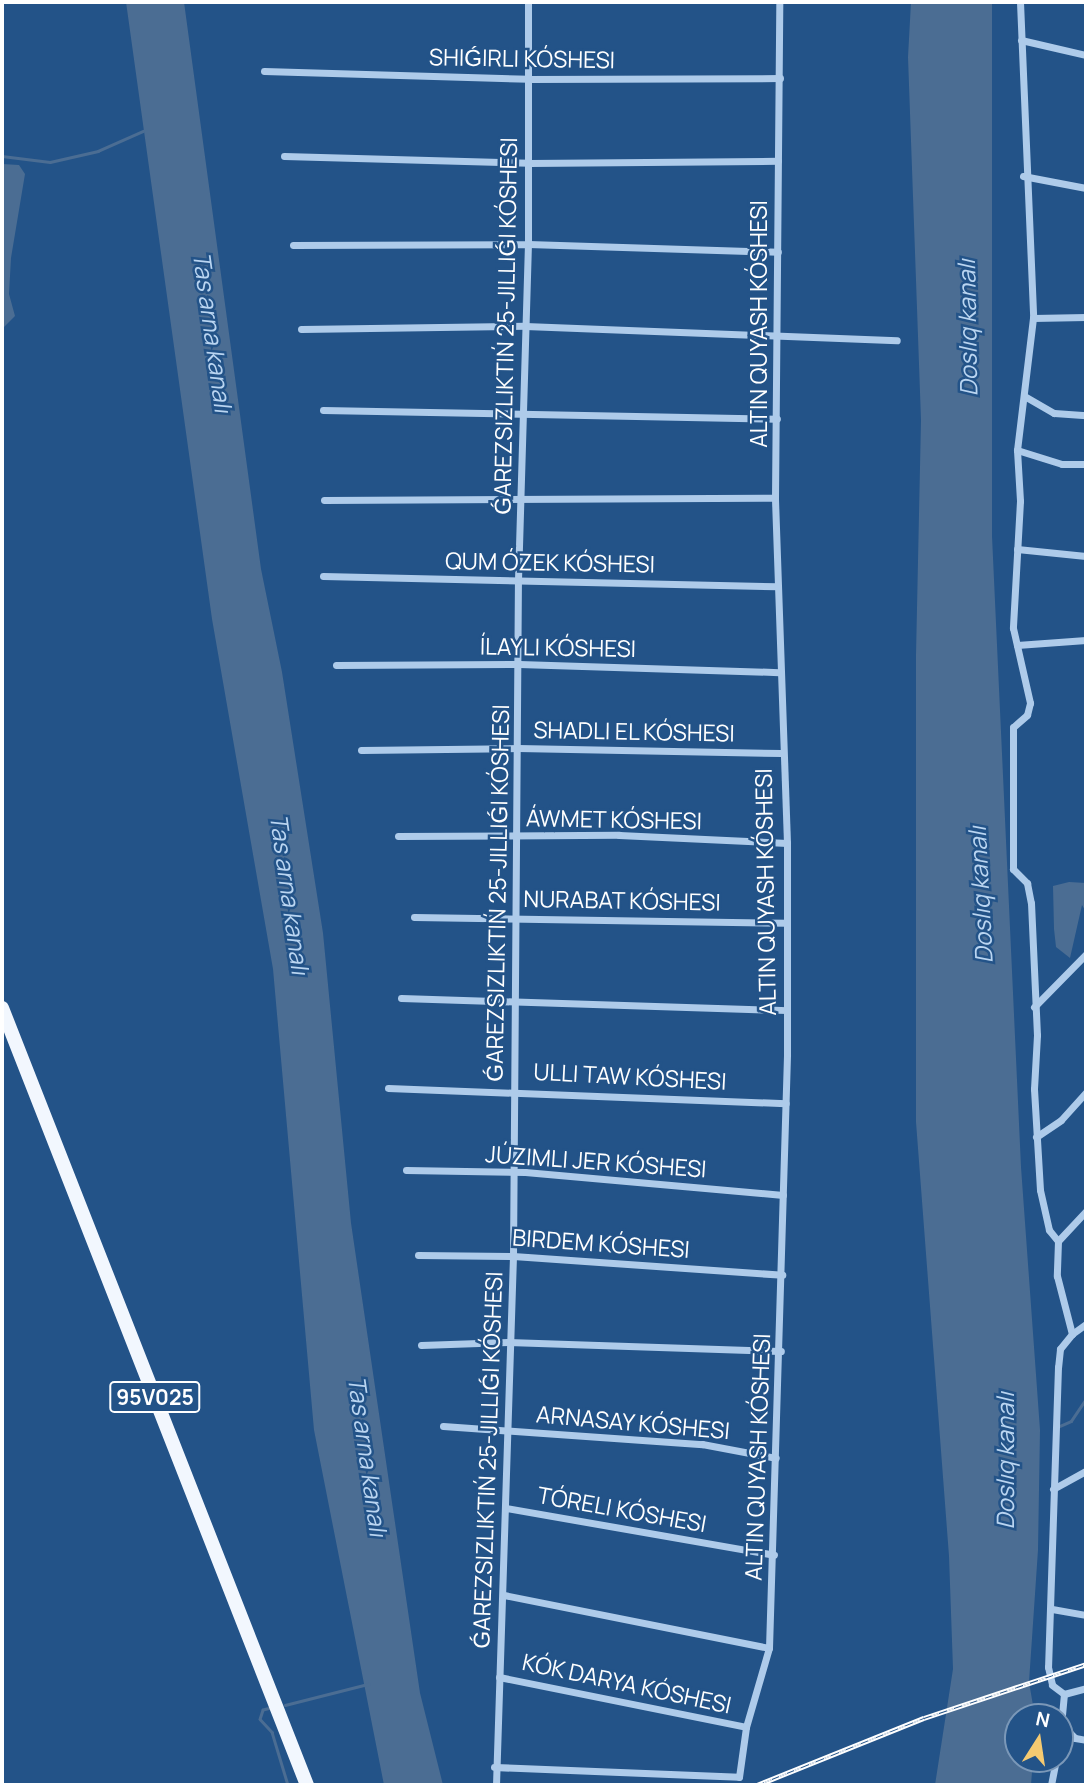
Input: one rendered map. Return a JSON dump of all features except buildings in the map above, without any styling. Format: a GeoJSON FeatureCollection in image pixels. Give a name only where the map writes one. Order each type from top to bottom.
{"type":"FeatureCollection","features":[{"type":"Feature","properties":{"kind":"main road","name":"95V025"},"geometry":{"type":"LineString","coordinates":[[2,1008],[307,1785]]}},
{"type":"Feature","properties":{"kind":"street"},"geometry":{"type":"LineString","coordinates":[[495,1785],[504,1595],[508,1342],[513,1256],[512,999],[518,748],[521,413],[528,244],[528,2]]}},
{"type":"Feature","properties":{"kind":"street"},"geometry":{"type":"LineString","coordinates":[[494,1767],[739,1777],[746,1727],[769,1648],[781,1351],[787,1010],[787,843],[781,753],[775,498],[779,2]]}},
{"type":"Feature","properties":{"kind":"street"},"geometry":{"type":"LineString","coordinates":[[1020,2],[1024,176],[1032,318],[1026,397],[1017,450],[1017,549],[1013,628],[1030,703],[1027,715],[1013,727],[1013,869],[1027,883],[1031,903],[1035,1138],[1040,1190],[1049,1230],[1058,1241],[1057,1276],[1072,1334]]}},
{"type":"Feature","properties":{"kind":"street"},"geometry":{"type":"LineString","coordinates":[[1021,40],[1086,55]]}},
{"type":"Feature","properties":{"kind":"street"},"geometry":{"type":"LineString","coordinates":[[264,71],[528,79],[780,78]]}},
{"type":"Feature","properties":{"kind":"street"},"geometry":{"type":"LineString","coordinates":[[284,156],[529,163],[778,161]]}},
{"type":"Feature","properties":{"kind":"street"},"geometry":{"type":"LineString","coordinates":[[1024,176],[1086,188]]}},
{"type":"Feature","properties":{"kind":"street"},"geometry":{"type":"LineString","coordinates":[[293,245],[528,244],[778,252]]}},
{"type":"Feature","properties":{"kind":"street"},"geometry":{"type":"LineString","coordinates":[[1032,318],[1086,317]]}},
{"type":"Feature","properties":{"kind":"street"},"geometry":{"type":"LineString","coordinates":[[302,329],[525,326],[897,340]]}},
{"type":"Feature","properties":{"kind":"street"},"geometry":{"type":"LineString","coordinates":[[1026,397],[1055,413],[1086,415]]}},
{"type":"Feature","properties":{"kind":"street"},"geometry":{"type":"LineString","coordinates":[[323,410],[777,419]]}},
{"type":"Feature","properties":{"kind":"street"},"geometry":{"type":"LineString","coordinates":[[1017,450],[1062,464],[1086,464]]}},
{"type":"Feature","properties":{"kind":"street"},"geometry":{"type":"LineString","coordinates":[[324,500],[775,498]]}},
{"type":"Feature","properties":{"kind":"street"},"geometry":{"type":"LineString","coordinates":[[1017,549],[1086,556]]}},
{"type":"Feature","properties":{"kind":"street","name":"QUM ÓZEK KÓSHESI"},"geometry":{"type":"LineString","coordinates":[[323,576],[777,586]]}},
{"type":"Feature","properties":{"kind":"street"},"geometry":{"type":"LineString","coordinates":[[1017,645],[1086,640]]}},
{"type":"Feature","properties":{"kind":"street"},"geometry":{"type":"LineString","coordinates":[[335,665],[519,664],[779,672]]}},
{"type":"Feature","properties":{"kind":"street"},"geometry":{"type":"LineString","coordinates":[[361,750],[518,748],[781,753]]}},
{"type":"Feature","properties":{"kind":"street","name":"ÁWMET KÓSHESI"},"geometry":{"type":"LineString","coordinates":[[398,836],[619,835],[787,843]]}},
{"type":"Feature","properties":{"kind":"street","name":"NURABAT KÓSHESI"},"geometry":{"type":"LineString","coordinates":[[414,917],[514,916],[787,923]]}},
{"type":"Feature","properties":{"kind":"street"},"geometry":{"type":"LineString","coordinates":[[1034,1007],[1086,954]]}},
{"type":"Feature","properties":{"kind":"street"},"geometry":{"type":"LineString","coordinates":[[401,998],[512,999],[787,1010]]}},
{"type":"Feature","properties":{"kind":"street"},"geometry":{"type":"LineString","coordinates":[[388,1088],[513,1090],[786,1103]]}},
{"type":"Feature","properties":{"kind":"street"},"geometry":{"type":"LineString","coordinates":[[1035,1138],[1061,1120],[1086,1094]]}},
{"type":"Feature","properties":{"kind":"street","name":"JÚZIMLI JER KÓSHESI"},"geometry":{"type":"LineString","coordinates":[[406,1170],[514,1172],[783,1195]]}},
{"type":"Feature","properties":{"kind":"street"},"geometry":{"type":"LineString","coordinates":[[1058,1241],[1086,1211]]}},
{"type":"Feature","properties":{"kind":"street","name":"BIRDEM KÓSHESI"},"geometry":{"type":"LineString","coordinates":[[418,1255],[513,1256],[782,1275]]}},
{"type":"Feature","properties":{"kind":"street"},"geometry":{"type":"LineString","coordinates":[[1064,1694],[1052,1685],[1048,1667],[1060,1349],[1072,1334],[1086,1324]]}},
{"type":"Feature","properties":{"kind":"street"},"geometry":{"type":"LineString","coordinates":[[421,1345],[508,1342],[781,1351]]}},
{"type":"Feature","properties":{"kind":"street","name":"ARNASAY KÓSHESI"},"geometry":{"type":"LineString","coordinates":[[443,1426],[702,1444],[776,1458]]}},
{"type":"Feature","properties":{"kind":"street"},"geometry":{"type":"LineString","coordinates":[[1053,1489],[1086,1471]]}},
{"type":"Feature","properties":{"kind":"street","name":"TÓRELI KÓSHESI"},"geometry":{"type":"LineString","coordinates":[[506,1508],[774,1555]]}},
{"type":"Feature","properties":{"kind":"street"},"geometry":{"type":"LineString","coordinates":[[504,1595],[769,1648]]}},
{"type":"Feature","properties":{"kind":"street"},"geometry":{"type":"LineString","coordinates":[[1052,1609],[1086,1615]]}},
{"type":"Feature","properties":{"kind":"street","name":"KÓK DARYA KÓSHESI"},"geometry":{"type":"LineString","coordinates":[[499,1677],[746,1727]]}},
{"type":"Feature","properties":{"kind":"street"},"geometry":{"type":"LineString","coordinates":[[1064,1694],[1086,1688]]}},
{"type":"Feature","properties":{"kind":"street"},"geometry":{"type":"LineString","coordinates":[[1063,1703],[1064,1694]]}},
{"type":"Feature","properties":{"kind":"water","name":"Tas arna kanalı"},"geometry":{"type":"Polygon","coordinates":[[[126,2],[184,2],[261,569],[282,672],[323,933],[351,1223],[420,1693],[443,1785],[384,1785],[314,1430],[273,969],[212,619],[126,2]]]}},
{"type":"Feature","properties":{"kind":"water","name":"Doslıq kanalı"},"geometry":{"type":"Polygon","coordinates":[[[911,2],[992,2],[992,536],[1021,1167],[1040,1430],[1038,1550],[1029,1682],[1033,1703],[1004,1703],[1004,1773],[1032,1773],[1031,1785],[935,1785],[953,1669],[949,1556],[916,1122],[916,655],[921,420],[908,57],[911,2]]]}},
{"type":"Feature","properties":{"kind":"water"},"geometry":{"type":"Polygon","coordinates":[[[2,164],[19,165],[25,174],[11,258],[9,294],[15,316],[2,329],[2,164]]]}},
{"type":"Feature","properties":{"kind":"water"},"geometry":{"type":"Polygon","coordinates":[[[1069,882],[1086,883],[1086,912],[1082,905],[1070,958],[1056,947],[1053,886],[1069,882]]]}},
{"type":"Feature","properties":{"kind":"waterway"},"geometry":{"type":"LineString","coordinates":[[2,156],[50,162],[98,151],[143,131]]}},
{"type":"Feature","properties":{"kind":"waterway"},"geometry":{"type":"LineString","coordinates":[[1060,1426],[1071,1421],[1086,1399]]}},
{"type":"Feature","properties":{"kind":"waterway"},"geometry":{"type":"LineString","coordinates":[[285,1705],[368,1684]]}},
{"type":"Feature","properties":{"kind":"waterway"},"geometry":{"type":"LineString","coordinates":[[271,1708],[263,1710],[260,1719],[272,1732],[288,1785]]}},
{"type":"Feature","properties":{"kind":"railway"},"geometry":{"type":"LineString","coordinates":[[757,1785],[924,1718],[1086,1664]]}}]}
